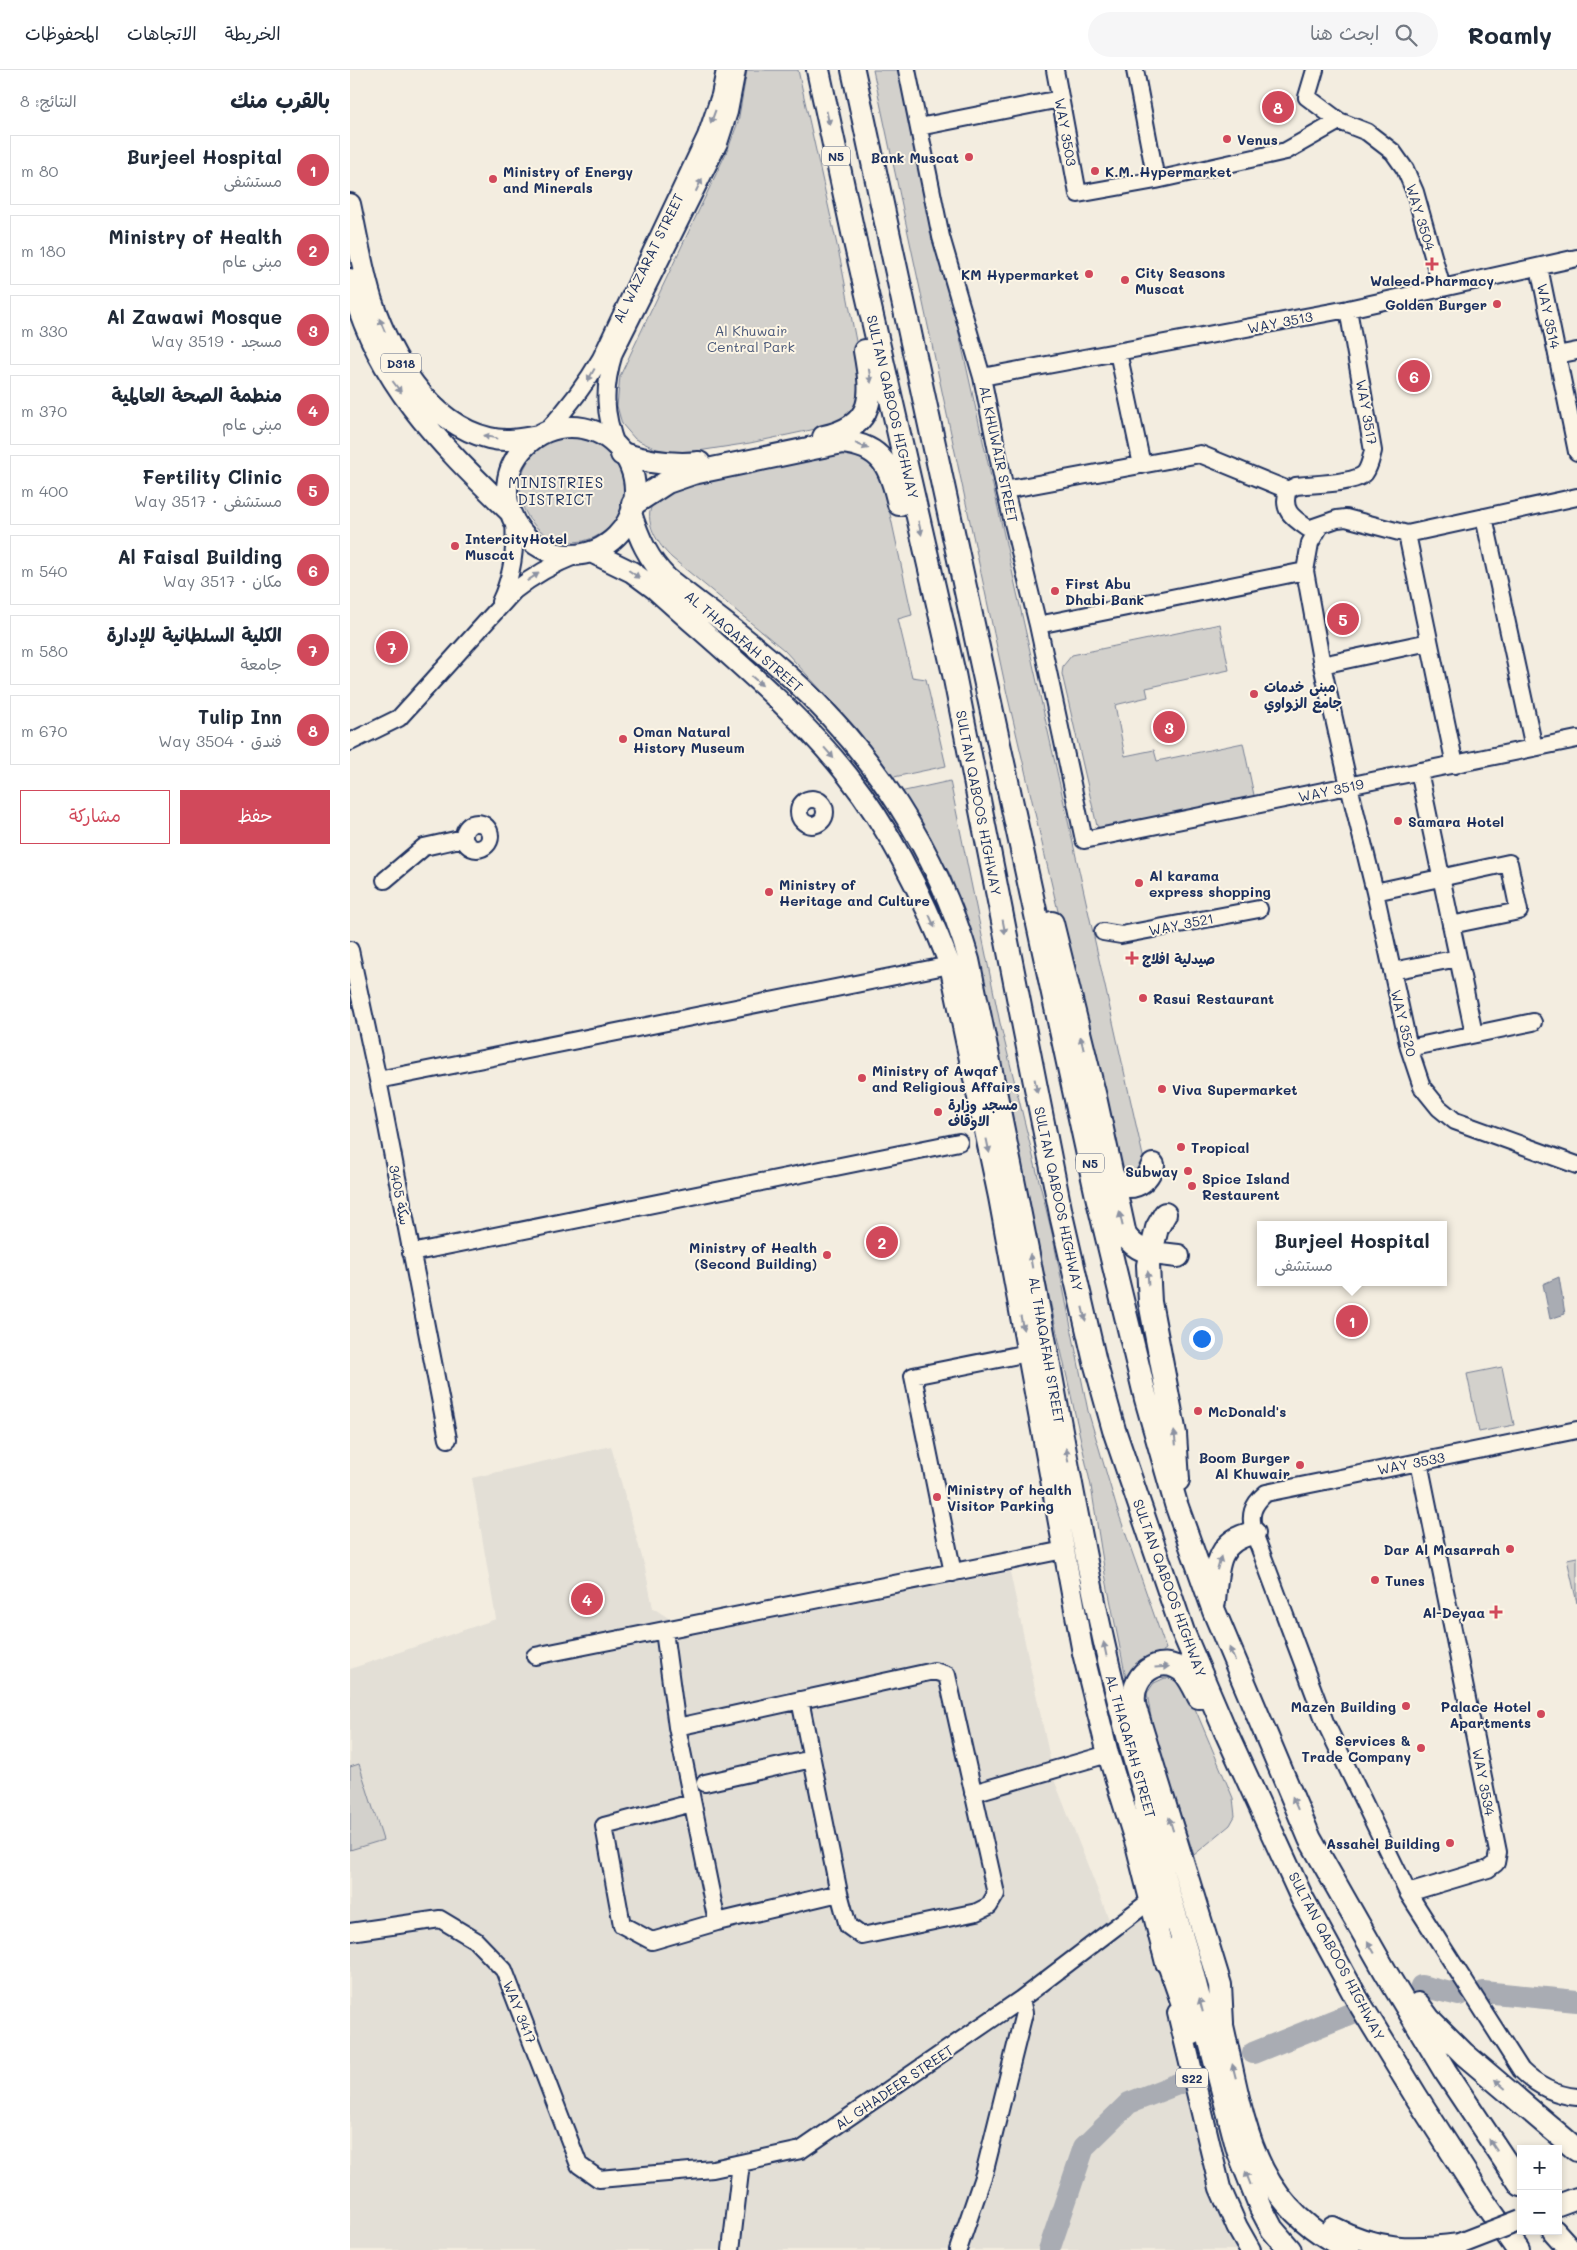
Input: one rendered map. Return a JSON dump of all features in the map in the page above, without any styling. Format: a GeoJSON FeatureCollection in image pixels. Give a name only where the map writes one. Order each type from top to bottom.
{"type":"FeatureCollection","features":[{"type":"Feature","properties":{"kind":"highway","name":"SULTAN QABOOS HIGHWAY"},"geometry":{"type":"LineString","coordinates":[[818,70],[855,242],[954,674],[1062,1219],[1095,1362],[1114,1430],[1183,1632],[1225,1730],[1302,1898],[1357,1999],[1482,2199],[1518,2250]]}},
{"type":"Feature","properties":{"kind":"highway","name":"N5"},"geometry":{"type":"LineString","coordinates":[[853,70],[1096,1192],[1146,1399],[1176,1504],[1214,1611],[1310,1838],[1385,1971],[1445,2071],[1517,2179]]}},
{"type":"Feature","properties":{"kind":"highway"},"geometry":{"type":"LineString","coordinates":[[620,451],[654,463],[671,465],[704,462],[840,434],[859,420],[866,410],[871,387],[851,277],[851,259],[855,242]]}},
{"type":"Feature","properties":{"kind":"highway"},"geometry":{"type":"LineString","coordinates":[[632,508],[667,482],[692,473],[842,442],[867,447],[886,464],[892,475],[929,632],[944,661],[954,674]]}},
{"type":"Feature","properties":{"kind":"highway"},"geometry":{"type":"LineString","coordinates":[[1000,745],[1061,954],[1095,1097],[1108,1168],[1125,1235],[1133,1247],[1150,1253],[1178,1256]]}},
{"type":"Feature","properties":{"kind":"highway"},"geometry":{"type":"LineString","coordinates":[[1108,1168],[1117,1184],[1127,1187],[1138,1185],[1148,1177],[1153,1164]]}},
{"type":"Feature","properties":{"kind":"highway"},"geometry":{"type":"LineString","coordinates":[[1166,1214],[1157,1228],[1148,1266],[1150,1302],[1176,1444],[1178,1474],[1176,1504]]}},
{"type":"Feature","properties":{"kind":"highway"},"geometry":{"type":"LineString","coordinates":[[1214,1611],[1217,1568],[1223,1551],[1236,1538],[1254,1533]]}},
{"type":"Feature","properties":{"kind":"highway"},"geometry":{"type":"LineString","coordinates":[[1222,2023],[1220,1985],[1134,1701],[1137,1682],[1146,1671],[1159,1666],[1173,1667],[1180,1670],[1191,1682],[1211,1717],[1225,1730]]}},
{"type":"Feature","properties":{"kind":"highway"},"geometry":{"type":"LineString","coordinates":[[1145,1798],[1149,1828],[1190,1964],[1245,2169],[1272,2229],[1290,2250]]}},
{"type":"Feature","properties":{"kind":"highway"},"geometry":{"type":"LineString","coordinates":[[1151,1900],[1160,1899],[1168,1905],[1180,1949],[1190,1964]]}},
{"type":"Feature","properties":{"kind":"highway"},"geometry":{"type":"LineString","coordinates":[[1162,1947],[1183,2000],[1230,2173],[1246,2211],[1272,2250]]}},
{"type":"Feature","properties":{"kind":"highway"},"geometry":{"type":"LineString","coordinates":[[1385,1971],[1405,1988],[1429,2019],[1464,2054],[1577,2150]]}},
{"type":"Feature","properties":{"kind":"highway"},"geometry":{"type":"LineString","coordinates":[[1557,2235],[1569,2250]]}},
{"type":"Feature","properties":{"kind":"main road","name":"D318"},"geometry":{"type":"LineString","coordinates":[[350,204],[365,274],[378,317],[393,350],[423,395],[441,414],[464,429],[490,438],[517,440],[565,427],[594,431],[606,438],[620,451],[633,478],[632,508]]}},
{"type":"Feature","properties":{"kind":"main road","name":"D318"},"geometry":{"type":"LineString","coordinates":[[350,279],[366,331],[393,381],[445,447],[512,516],[525,536],[536,545],[563,555],[584,553]]}},
{"type":"Feature","properties":{"kind":"main road","name":"D318"},"geometry":{"type":"LineString","coordinates":[[512,516],[507,498],[511,469],[517,456],[526,445],[541,434]]}},
{"type":"Feature","properties":{"kind":"main road"},"geometry":{"type":"LineString","coordinates":[[584,553],[616,537],[632,508]]}},
{"type":"Feature","properties":{"kind":"main road","name":"AL THAQAFAH STREET"},"geometry":{"type":"LineString","coordinates":[[632,508],[638,537],[653,564],[667,578],[812,697],[886,784],[906,816],[946,896],[959,928],[968,960],[1018,1194],[1088,1574],[1109,1669],[1145,1798],[1160,1844],[1198,1935],[1256,2156],[1272,2187],[1288,2207],[1306,2225],[1320,2235],[1349,2250]]}},
{"type":"Feature","properties":{"kind":"main road","name":"AL THAQAFAH STREET"},"geometry":{"type":"LineString","coordinates":[[584,553],[632,572],[655,589],[796,717],[863,795],[902,860],[922,898],[950,965],[999,1198],[1083,1653],[1108,1754],[1151,1900]]}},
{"type":"Feature","properties":{"kind":"main road"},"geometry":{"type":"LineString","coordinates":[[946,896],[950,927],[957,949],[950,965],[963,970],[998,1096]]}},
{"type":"Feature","properties":{"kind":"main road","name":"S22"},"geometry":{"type":"LineString","coordinates":[[1151,1900],[1213,2166],[1228,2210],[1250,2250]]}},
{"type":"Feature","properties":{"kind":"main road"},"geometry":{"type":"LineString","coordinates":[[1240,2094],[1254,2133],[1268,2162],[1296,2198],[1319,2218],[1360,2240],[1390,2248],[1418,2250],[1459,2244],[1517,2222]]}},
{"type":"Feature","properties":{"kind":"main road"},"geometry":{"type":"LineString","coordinates":[[1562,2204],[1577,2198]]}},
{"type":"Feature","properties":{"kind":"street","name":"AL WAZARAT STREET"},"geometry":{"type":"LineString","coordinates":[[541,434],[566,411],[584,386],[600,358],[706,136],[718,102],[725,70]]}},
{"type":"Feature","properties":{"kind":"street","name":"AL WAZARAT STREET"},"geometry":{"type":"LineString","coordinates":[[620,451],[608,424],[606,406],[606,388],[611,362],[719,143],[729,112],[737,70]]}},
{"type":"Feature","properties":{"kind":"street","name":"AL KHUWAIR STREET"},"geometry":{"type":"LineString","coordinates":[[907,70],[941,237],[982,377],[1084,840]]}},
{"type":"Feature","properties":{"kind":"street","name":"WAY 3503"},"geometry":{"type":"LineString","coordinates":[[1054,70],[1078,194],[1156,180]]}},
{"type":"Feature","properties":{"kind":"street"},"geometry":{"type":"LineString","coordinates":[[1135,70],[1156,180],[1286,151],[1339,121]]}},
{"type":"Feature","properties":{"kind":"street","name":"WAY 3504"},"geometry":{"type":"LineString","coordinates":[[1314,70],[1307,97],[1339,121],[1367,132],[1392,152],[1405,168],[1415,192],[1442,288]]}},
{"type":"Feature","properties":{"kind":"street"},"geometry":{"type":"LineString","coordinates":[[919,127],[1060,99]]}},
{"type":"Feature","properties":{"kind":"street","name":"WAY 3513"},"geometry":{"type":"LineString","coordinates":[[982,377],[1348,309],[1577,258]]}},
{"type":"Feature","properties":{"kind":"street","name":"WAY 3514"},"geometry":{"type":"LineString","coordinates":[[1539,267],[1577,452]]}},
{"type":"Feature","properties":{"kind":"street","name":"WAY 3517"},"geometry":{"type":"LineString","coordinates":[[1288,490],[1296,486],[1355,479],[1364,474],[1370,463],[1373,440],[1348,309]]}},
{"type":"Feature","properties":{"kind":"street"},"geometry":{"type":"LineString","coordinates":[[1557,355],[1577,351]]}},
{"type":"Feature","properties":{"kind":"street"},"geometry":{"type":"LineString","coordinates":[[1118,352],[1142,465]]}},
{"type":"Feature","properties":{"kind":"street"},"geometry":{"type":"LineString","coordinates":[[1006,490],[1200,454],[1288,490],[1285,497],[1285,508],[1291,517],[1314,531]]}},
{"type":"Feature","properties":{"kind":"street"},"geometry":{"type":"LineString","coordinates":[[1349,786],[1322,665],[1305,571],[1314,531],[1337,519],[1346,518],[1407,534],[1577,497]]}},
{"type":"Feature","properties":{"kind":"street"},"geometry":{"type":"LineString","coordinates":[[496,608],[510,574],[515,538],[512,516]]}},
{"type":"Feature","properties":{"kind":"street"},"geometry":{"type":"LineString","coordinates":[[1484,517],[1534,748]]}},
{"type":"Feature","properties":{"kind":"street"},"geometry":{"type":"LineString","coordinates":[[1407,534],[1454,765]]}},
{"type":"Feature","properties":{"kind":"street"},"geometry":{"type":"LineString","coordinates":[[350,742],[399,718],[496,608],[533,576],[554,564],[584,553]]}},
{"type":"Feature","properties":{"kind":"street"},"geometry":{"type":"LineString","coordinates":[[1038,625],[1305,571]]}},
{"type":"Feature","properties":{"kind":"street"},"geometry":{"type":"LineString","coordinates":[[1322,665],[1429,642]]}},
{"type":"Feature","properties":{"kind":"street","name":"WAY 3519"},"geometry":{"type":"LineString","coordinates":[[1084,840],[1577,739]]}},
{"type":"Feature","properties":{"kind":"street"},"geometry":{"type":"LineString","coordinates":[[1419,771],[1474,1034]]}},
{"type":"Feature","properties":{"kind":"street","name":"WAY 3520"},"geometry":{"type":"LineString","coordinates":[[1349,786],[1375,892],[1408,1048],[1422,1087],[1439,1108],[1455,1121],[1577,1165]]}},
{"type":"Feature","properties":{"kind":"street"},"geometry":{"type":"LineString","coordinates":[[385,880],[424,847],[464,838]]}},
{"type":"Feature","properties":{"kind":"street"},"geometry":{"type":"LineString","coordinates":[[1375,892],[1509,864],[1519,911],[1451,925]]}},
{"type":"Feature","properties":{"kind":"street","name":"WAY 3521"},"geometry":{"type":"LineString","coordinates":[[1103,932],[1121,935],[1259,909]]}},
{"type":"Feature","properties":{"kind":"street","name":"سكة 3405"},"geometry":{"type":"LineString","coordinates":[[350,950],[378,1080],[448,1439]]}},
{"type":"Feature","properties":{"kind":"street"},"geometry":{"type":"LineString","coordinates":[[1392,971],[1458,958]]}},
{"type":"Feature","properties":{"kind":"street"},"geometry":{"type":"LineString","coordinates":[[378,1080],[950,965]]}},
{"type":"Feature","properties":{"kind":"street"},"geometry":{"type":"LineString","coordinates":[[1408,1048],[1533,1022]]}},
{"type":"Feature","properties":{"kind":"street"},"geometry":{"type":"LineString","coordinates":[[411,1253],[959,1142]]}},
{"type":"Feature","properties":{"kind":"street"},"geometry":{"type":"LineString","coordinates":[[953,1573],[913,1376],[1028,1353]]}},
{"type":"Feature","properties":{"kind":"street","name":"WAY 3533"},"geometry":{"type":"LineString","coordinates":[[1254,1533],[1251,1524],[1252,1509],[1266,1493],[1577,1430]]}},
{"type":"Feature","properties":{"kind":"street","name":"WAY 3534"},"geometry":{"type":"LineString","coordinates":[[1408,1893],[1488,1869],[1496,1863],[1498,1852],[1419,1462]]}},
{"type":"Feature","properties":{"kind":"street"},"geometry":{"type":"LineString","coordinates":[[1254,1533],[1325,1722],[1408,1893],[1521,2070],[1529,2078],[1548,2090],[1577,2097]]}},
{"type":"Feature","properties":{"kind":"street"},"geometry":{"type":"LineString","coordinates":[[535,1656],[1064,1550]]}},
{"type":"Feature","properties":{"kind":"street"},"geometry":{"type":"LineString","coordinates":[[664,1631],[677,1727],[717,1922]]}},
{"type":"Feature","properties":{"kind":"street"},"geometry":{"type":"LineString","coordinates":[[677,1727],[800,1700],[934,1671],[947,1675],[996,1894],[989,1906],[977,1912],[862,1936],[848,1926],[839,1893],[800,1700]]}},
{"type":"Feature","properties":{"kind":"street"},"geometry":{"type":"LineString","coordinates":[[973,1793],[1108,1754]]}},
{"type":"Feature","properties":{"kind":"street"},"geometry":{"type":"LineString","coordinates":[[705,1783],[812,1759]]}},
{"type":"Feature","properties":{"kind":"street"},"geometry":{"type":"LineString","coordinates":[[692,1802],[604,1826],[622,1925],[652,1941],[717,1922],[839,1893]]}},
{"type":"Feature","properties":{"kind":"street","name":"AL GHADEER STREET"},"geometry":{"type":"LineString","coordinates":[[599,2179],[713,2169],[801,2150],[1022,1999],[1151,1900]]}},
{"type":"Feature","properties":{"kind":"street","name":"WAY 3417"},"geometry":{"type":"LineString","coordinates":[[350,1932],[440,1918],[475,1940],[504,1970],[579,2165],[599,2179]]}},
{"type":"Feature","properties":{"kind":"street"},"geometry":{"type":"LineString","coordinates":[[958,2250],[984,2174],[1024,2013],[1022,1999]]}},
{"type":"Feature","properties":{"kind":"street"},"geometry":{"type":"LineString","coordinates":[[732,2250],[741,2163]]}},
{"type":"Feature","properties":{"kind":"shaded area"},"geometry":{"type":"Polygon","coordinates":[[[1559,1277],[1565,1314],[1550,1319],[1543,1284],[1559,1277]]]}},
{"type":"Feature","properties":{"kind":"shaded area"},"geometry":{"type":"Polygon","coordinates":[[[611,1446],[645,1568],[653,1608],[693,1634],[1010,1572],[1055,1782],[1114,1932],[1141,1917],[1149,1922],[1205,2166],[1220,2219],[1238,2250],[350,2250],[350,1669],[496,1619],[472,1478],[611,1446]]]}},
{"type":"Feature","properties":{"kind":"green space","name":"Al Khuwair Central Park"},"geometry":{"type":"Polygon","coordinates":[[[747,70],[798,70],[841,263],[859,357],[858,412],[839,424],[750,443],[685,453],[658,450],[635,439],[622,424],[617,406],[620,376],[728,149],[738,122],[747,70]]]}},
{"type":"Feature","properties":{"kind":"green space"},"geometry":{"type":"Polygon","coordinates":[[[873,70],[900,70],[1145,1165],[1133,1180],[1119,1171],[1007,694],[873,70]]]}},
{"type":"Feature","properties":{"kind":"green space"},"geometry":{"type":"Polygon","coordinates":[[[573,436],[593,440],[611,451],[622,469],[626,489],[622,509],[611,527],[593,538],[573,542],[553,538],[535,527],[524,509],[520,489],[524,469],[535,451],[553,440],[573,436]]]}},
{"type":"Feature","properties":{"kind":"green space"},"geometry":{"type":"Polygon","coordinates":[[[849,451],[873,459],[882,477],[912,615],[898,619],[912,677],[926,679],[946,766],[894,777],[857,729],[784,650],[672,558],[662,547],[653,532],[650,517],[651,509],[659,496],[669,488],[849,451]]]}},
{"type":"Feature","properties":{"kind":"green space"},"geometry":{"type":"Polygon","coordinates":[[[1220,624],[1229,670],[1146,688],[1148,697],[1115,705],[1125,756],[1154,750],[1157,761],[1243,743],[1255,800],[1105,831],[1097,826],[1062,674],[1063,666],[1072,655],[1220,624]]]}},
{"type":"Feature","properties":{"kind":"green space"},"geometry":{"type":"Polygon","coordinates":[[[950,781],[1000,1023],[1052,1233],[1088,1411],[1117,1509],[1166,1649],[1126,1678],[1105,1574],[1091,1486],[965,916],[950,874],[900,792],[950,781]]]}},
{"type":"Feature","properties":{"kind":"green space"},"geometry":{"type":"Polygon","coordinates":[[[1502,1367],[1514,1425],[1479,1432],[1467,1374],[1502,1367]]]}},
{"type":"Feature","properties":{"kind":"green space"},"geometry":{"type":"Polygon","coordinates":[[[1577,1557],[1577,1603],[1567,1559],[1577,1557]]]}},
{"type":"Feature","properties":{"kind":"green space"},"geometry":{"type":"Polygon","coordinates":[[[1165,1678],[1176,1679],[1185,1685],[1233,1798],[1235,1816],[1230,1825],[1194,1855],[1154,1736],[1147,1693],[1154,1683],[1165,1678]]]}},
{"type":"Feature","properties":{"kind":"green space"},"geometry":{"type":"Polygon","coordinates":[[[359,1764],[383,1840],[350,1850],[350,1767],[359,1764]]]}},
{"type":"Feature","properties":{"kind":"waterway"},"geometry":{"type":"LineString","coordinates":[[1421,1986],[1459,1995]]}},
{"type":"Feature","properties":{"kind":"waterway"},"geometry":{"type":"LineString","coordinates":[[1483,1992],[1577,2001]]}},
{"type":"Feature","properties":{"kind":"waterway"},"geometry":{"type":"LineString","coordinates":[[1253,2053],[1360,2010]]}},
{"type":"Feature","properties":{"kind":"waterway"},"geometry":{"type":"LineString","coordinates":[[1049,2250],[1084,2147],[1129,2103],[1188,2080]]}},
{"type":"Feature","properties":{"kind":"place","name":"Tulip Inn"},"geometry":{"type":"Point","coordinates":[1278,107]}},
{"type":"Feature","properties":{"kind":"place","name":"Venus"},"geometry":{"type":"Point","coordinates":[1227,139]}},
{"type":"Feature","properties":{"kind":"place","name":"Bank Muscat"},"geometry":{"type":"Point","coordinates":[969,157]}},
{"type":"Feature","properties":{"kind":"place","name":"K.M. Hypermarket"},"geometry":{"type":"Point","coordinates":[1095,171]}},
{"type":"Feature","properties":{"kind":"place","name":"Ministry of Energy and Minerals"},"geometry":{"type":"Point","coordinates":[493,179]}},
{"type":"Feature","properties":{"kind":"place","name":"Waleed Pharmacy"},"geometry":{"type":"Point","coordinates":[1432,264]}},
{"type":"Feature","properties":{"kind":"place","name":"KM Hypermarket"},"geometry":{"type":"Point","coordinates":[1089,274]}},
{"type":"Feature","properties":{"kind":"place","name":"City Seasons Muscat"},"geometry":{"type":"Point","coordinates":[1125,280]}},
{"type":"Feature","properties":{"kind":"place","name":"Golden Burger"},"geometry":{"type":"Point","coordinates":[1497,304]}},
{"type":"Feature","properties":{"kind":"place","name":"Al Faisal Building"},"geometry":{"type":"Point","coordinates":[1414,376]}},
{"type":"Feature","properties":{"kind":"place","name":"IntercityHotel Muscat"},"geometry":{"type":"Point","coordinates":[455,546]}},
{"type":"Feature","properties":{"kind":"place","name":"First Abu Dhabi Bank"},"geometry":{"type":"Point","coordinates":[1055,591]}},
{"type":"Feature","properties":{"kind":"place","name":"Fertility Clinic"},"geometry":{"type":"Point","coordinates":[1343,619]}},
{"type":"Feature","properties":{"kind":"place","name":"الكلية السلطانية للإدارة"},"geometry":{"type":"Point","coordinates":[392,647]}},
{"type":"Feature","properties":{"kind":"place","name":"مبنى خدمات جامع الزواوي"},"geometry":{"type":"Point","coordinates":[1254,694]}},
{"type":"Feature","properties":{"kind":"place","name":"Al Zawawi Mosque"},"geometry":{"type":"Point","coordinates":[1169,727]}},
{"type":"Feature","properties":{"kind":"place","name":"Oman Natural History Museum"},"geometry":{"type":"Point","coordinates":[623,739]}},
{"type":"Feature","properties":{"kind":"place","name":"Samara Hotel"},"geometry":{"type":"Point","coordinates":[1398,821]}},
{"type":"Feature","properties":{"kind":"place","name":"Al karama express shopping"},"geometry":{"type":"Point","coordinates":[1139,883]}},
{"type":"Feature","properties":{"kind":"place","name":"Ministry of Heritage and Culture"},"geometry":{"type":"Point","coordinates":[769,892]}},
{"type":"Feature","properties":{"kind":"place","name":"صيدلية افلاج"},"geometry":{"type":"Point","coordinates":[1132,958]}},
{"type":"Feature","properties":{"kind":"place","name":"Rasui Restaurant"},"geometry":{"type":"Point","coordinates":[1143,998]}},
{"type":"Feature","properties":{"kind":"place","name":"Ministry of Awqaf and Religious Affairs"},"geometry":{"type":"Point","coordinates":[862,1078]}},
{"type":"Feature","properties":{"kind":"place","name":"Viva Supermarket"},"geometry":{"type":"Point","coordinates":[1162,1089]}},
{"type":"Feature","properties":{"kind":"place","name":"مسجد وزارة الاوقاف"},"geometry":{"type":"Point","coordinates":[938,1112]}},
{"type":"Feature","properties":{"kind":"place","name":"Tropical"},"geometry":{"type":"Point","coordinates":[1181,1147]}},
{"type":"Feature","properties":{"kind":"place","name":"Subway"},"geometry":{"type":"Point","coordinates":[1188,1171]}},
{"type":"Feature","properties":{"kind":"place","name":"Spice Island Restaurent"},"geometry":{"type":"Point","coordinates":[1192,1186]}},
{"type":"Feature","properties":{"kind":"place","name":"Ministry of Health"},"geometry":{"type":"Point","coordinates":[882,1242]}},
{"type":"Feature","properties":{"kind":"place","name":"Ministry of Health (Second Building)"},"geometry":{"type":"Point","coordinates":[827,1255]}},
{"type":"Feature","properties":{"kind":"place","name":"Burjeel Hospital"},"geometry":{"type":"Point","coordinates":[1352,1321]}},
{"type":"Feature","properties":{"kind":"place","name":"McDonald's"},"geometry":{"type":"Point","coordinates":[1198,1411]}},
{"type":"Feature","properties":{"kind":"place","name":"Boom Burger Al Khuwair"},"geometry":{"type":"Point","coordinates":[1300,1465]}},
{"type":"Feature","properties":{"kind":"place","name":"Ministry of health Visitor Parking"},"geometry":{"type":"Point","coordinates":[937,1497]}},
{"type":"Feature","properties":{"kind":"place","name":"Dar Al Masarrah"},"geometry":{"type":"Point","coordinates":[1510,1549]}},
{"type":"Feature","properties":{"kind":"place","name":"Tunes"},"geometry":{"type":"Point","coordinates":[1375,1580]}},
{"type":"Feature","properties":{"kind":"place","name":"منطمة الصحة العالمية"},"geometry":{"type":"Point","coordinates":[587,1599]}},
{"type":"Feature","properties":{"kind":"place","name":"Al-Deyaa"},"geometry":{"type":"Point","coordinates":[1496,1612]}},
{"type":"Feature","properties":{"kind":"place","name":"Mazen Building"},"geometry":{"type":"Point","coordinates":[1406,1706]}},
{"type":"Feature","properties":{"kind":"place","name":"Palace Hotel Apartments"},"geometry":{"type":"Point","coordinates":[1541,1714]}},
{"type":"Feature","properties":{"kind":"place","name":"Services & Trade Company"},"geometry":{"type":"Point","coordinates":[1421,1748]}},
{"type":"Feature","properties":{"kind":"place","name":"Assahel Building"},"geometry":{"type":"Point","coordinates":[1450,1843]}},
{"type":"Feature","properties":{"kind":"district","name":"MINISTRIES DISTRICT"},"geometry":{"type":"Point","coordinates":[556,490]}}]}
